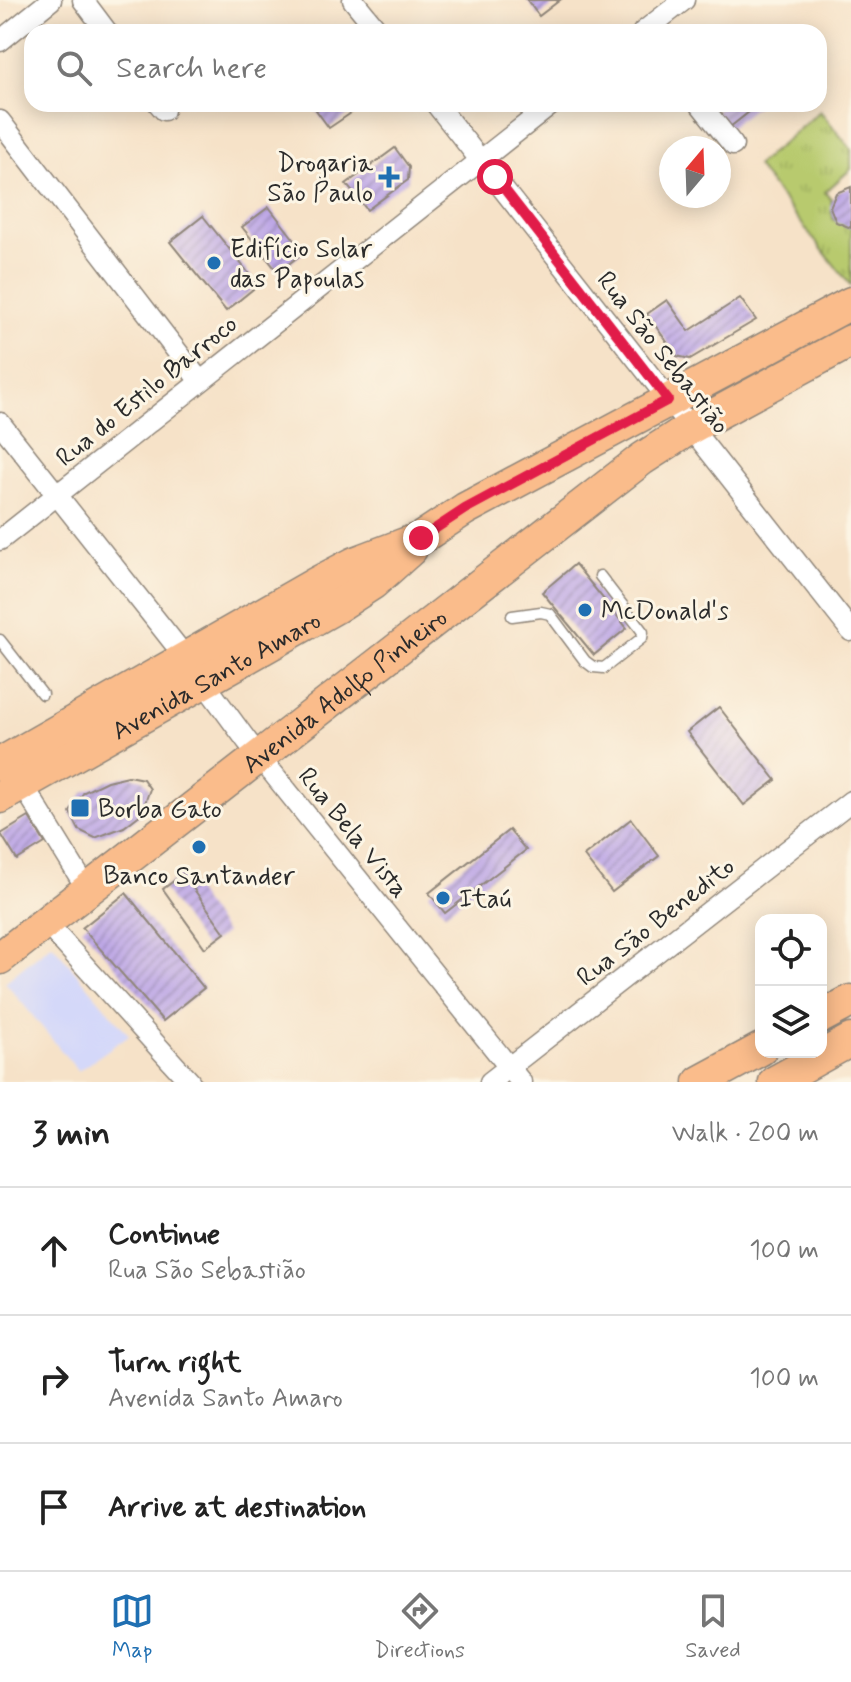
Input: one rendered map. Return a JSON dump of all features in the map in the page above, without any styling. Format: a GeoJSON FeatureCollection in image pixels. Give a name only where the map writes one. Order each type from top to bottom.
{"type":"FeatureCollection","features":[{"type":"Feature","properties":{"kind":"main road","name":"Avenida Santo Amaro"},"geometry":{"type":"LineString","coordinates":[[8,782],[194,670],[355,563],[421,538],[465,509],[851,303]]}},
{"type":"Feature","properties":{"kind":"main road"},"geometry":{"type":"LineString","coordinates":[[690,428],[851,341]]}},
{"type":"Feature","properties":{"kind":"main road","name":"Avenida Adolfo Pinheiro"},"geometry":{"type":"LineString","coordinates":[[0,958],[569,514],[690,428]]}},
{"type":"Feature","properties":{"kind":"main road"},"geometry":{"type":"LineString","coordinates":[[827,1014],[851,1001]]}},
{"type":"Feature","properties":{"kind":"main road"},"geometry":{"type":"LineString","coordinates":[[775,1082],[851,1040]]}},
{"type":"Feature","properties":{"kind":"main road"},"geometry":{"type":"LineString","coordinates":[[700,1082],[755,1052]]}},
{"type":"Feature","properties":{"kind":"street"},"geometry":{"type":"LineString","coordinates":[[0,41],[51,0]]}},
{"type":"Feature","properties":{"kind":"street"},"geometry":{"type":"LineString","coordinates":[[83,0],[101,24]]}},
{"type":"Feature","properties":{"kind":"street"},"geometry":{"type":"LineString","coordinates":[[353,0],[372,24]]}},
{"type":"Feature","properties":{"kind":"street"},"geometry":{"type":"LineString","coordinates":[[653,24],[684,0]]}},
{"type":"Feature","properties":{"kind":"street","name":"Rua São Sebastião"},"geometry":{"type":"LineString","coordinates":[[442,112],[851,631]]}},
{"type":"Feature","properties":{"kind":"street","name":"Rua do Estilo Barroco"},"geometry":{"type":"LineString","coordinates":[[0,540],[542,112]]}},
{"type":"Feature","properties":{"kind":"street"},"geometry":{"type":"LineString","coordinates":[[706,112],[733,145]]}},
{"type":"Feature","properties":{"kind":"street"},"geometry":{"type":"LineString","coordinates":[[0,121],[199,380]]}},
{"type":"Feature","properties":{"kind":"street","name":"Rua Bela Vista"},"geometry":{"type":"LineString","coordinates":[[0,423],[260,757],[515,1074]]}},
{"type":"Feature","properties":{"kind":"street"},"geometry":{"type":"LineString","coordinates":[[8,782],[87,889]]}},
{"type":"Feature","properties":{"kind":"street","name":"Rua São Benedito"},"geometry":{"type":"LineString","coordinates":[[490,1082],[515,1074],[851,801]]}},
{"type":"Feature","properties":{"kind":"street"},"geometry":{"type":"LineString","coordinates":[[45,922],[190,1082]]}},
{"type":"Feature","properties":{"kind":"lane"},"geometry":{"type":"LineString","coordinates":[[512,616],[541,612],[550,614],[585,661],[593,667],[604,668],[642,638],[643,632],[600,576]]}},
{"type":"Feature","properties":{"kind":"lane"},"geometry":{"type":"LineString","coordinates":[[0,640],[42,694]]}},
{"type":"Feature","properties":{"kind":"shaded area"},"geometry":{"type":"Polygon","coordinates":[[[52,944],[129,1035],[78,1071],[5,982],[52,944]]]}},
{"type":"Feature","properties":{"kind":"green space"},"geometry":{"type":"Polygon","coordinates":[[[819,112],[851,149],[851,169],[825,192],[831,199],[833,219],[851,228],[851,286],[756,166],[819,112]]]}},
{"type":"Feature","properties":{"kind":"building"},"geometry":{"type":"Polygon","coordinates":[[[527,0],[560,0],[539,16],[527,0]]]}},
{"type":"Feature","properties":{"kind":"building"},"geometry":{"type":"Polygon","coordinates":[[[317,112],[353,112],[329,128],[317,112]]]}},
{"type":"Feature","properties":{"kind":"building"},"geometry":{"type":"Polygon","coordinates":[[[715,112],[749,112],[725,131],[712,114],[715,112]]]}},
{"type":"Feature","properties":{"kind":"building"},"geometry":{"type":"Polygon","coordinates":[[[395,148],[409,167],[408,180],[367,210],[346,184],[395,148]]]}},
{"type":"Feature","properties":{"kind":"building"},"geometry":{"type":"Polygon","coordinates":[[[851,187],[851,228],[836,222],[830,207],[836,193],[851,187]]]}},
{"type":"Feature","properties":{"kind":"building"},"geometry":{"type":"Polygon","coordinates":[[[269,207],[304,252],[278,272],[242,227],[269,207]]]}},
{"type":"Feature","properties":{"kind":"building","name":"Edifício Solar das Papoulas"},"geometry":{"type":"Polygon","coordinates":[[[203,216],[258,285],[226,311],[170,242],[203,216]]]}},
{"type":"Feature","properties":{"kind":"building"},"geometry":{"type":"Polygon","coordinates":[[[740,298],[756,320],[690,359],[677,356],[647,314],[667,300],[689,331],[740,298]]]}},
{"type":"Feature","properties":{"kind":"building","name":"McDonald's"},"geometry":{"type":"Polygon","coordinates":[[[575,564],[627,628],[594,655],[542,592],[575,564]]]}},
{"type":"Feature","properties":{"kind":"building"},"geometry":{"type":"Polygon","coordinates":[[[719,707],[776,780],[744,805],[687,732],[719,707]]]}},
{"type":"Feature","properties":{"kind":"building"},"geometry":{"type":"Polygon","coordinates":[[[128,776],[143,779],[150,789],[141,814],[124,827],[95,838],[79,830],[70,812],[84,792],[107,781],[128,776]]]}},
{"type":"Feature","properties":{"kind":"building"},"geometry":{"type":"Polygon","coordinates":[[[29,817],[45,843],[17,860],[1,834],[29,817]]]}},
{"type":"Feature","properties":{"kind":"building"},"geometry":{"type":"Polygon","coordinates":[[[631,819],[659,856],[612,892],[584,856],[631,819]]]}},
{"type":"Feature","properties":{"kind":"building"},"geometry":{"type":"Polygon","coordinates":[[[509,830],[526,850],[445,913],[429,893],[509,830]]]}},
{"type":"Feature","properties":{"kind":"building"},"geometry":{"type":"Polygon","coordinates":[[[183,874],[225,933],[205,948],[163,889],[183,874]]]}},
{"type":"Feature","properties":{"kind":"building"},"geometry":{"type":"Polygon","coordinates":[[[126,893],[204,988],[163,1021],[82,928],[126,893]]]}},
{"type":"Feature","properties":{"kind":"place","name":"Drogaria São Paulo"},"geometry":{"type":"Point","coordinates":[389,177]}},
{"type":"Feature","properties":{"kind":"place","name":"Edifício Solar das Papoulas"},"geometry":{"type":"Point","coordinates":[214,263]}},
{"type":"Feature","properties":{"kind":"place","name":"McDonald's"},"geometry":{"type":"Point","coordinates":[585,610]}},
{"type":"Feature","properties":{"kind":"place","name":"Borba Gato"},"geometry":{"type":"Point","coordinates":[80,808]}},
{"type":"Feature","properties":{"kind":"place","name":"Banco Santander"},"geometry":{"type":"Point","coordinates":[199,847]}},
{"type":"Feature","properties":{"kind":"place","name":"Itaú"},"geometry":{"type":"Point","coordinates":[443,898]}},
{"type":"Feature","properties":{"kind":"route"},"geometry":{"type":"LineString","coordinates":[[421,538],[465,509],[668,400],[495,177]]}}]}
